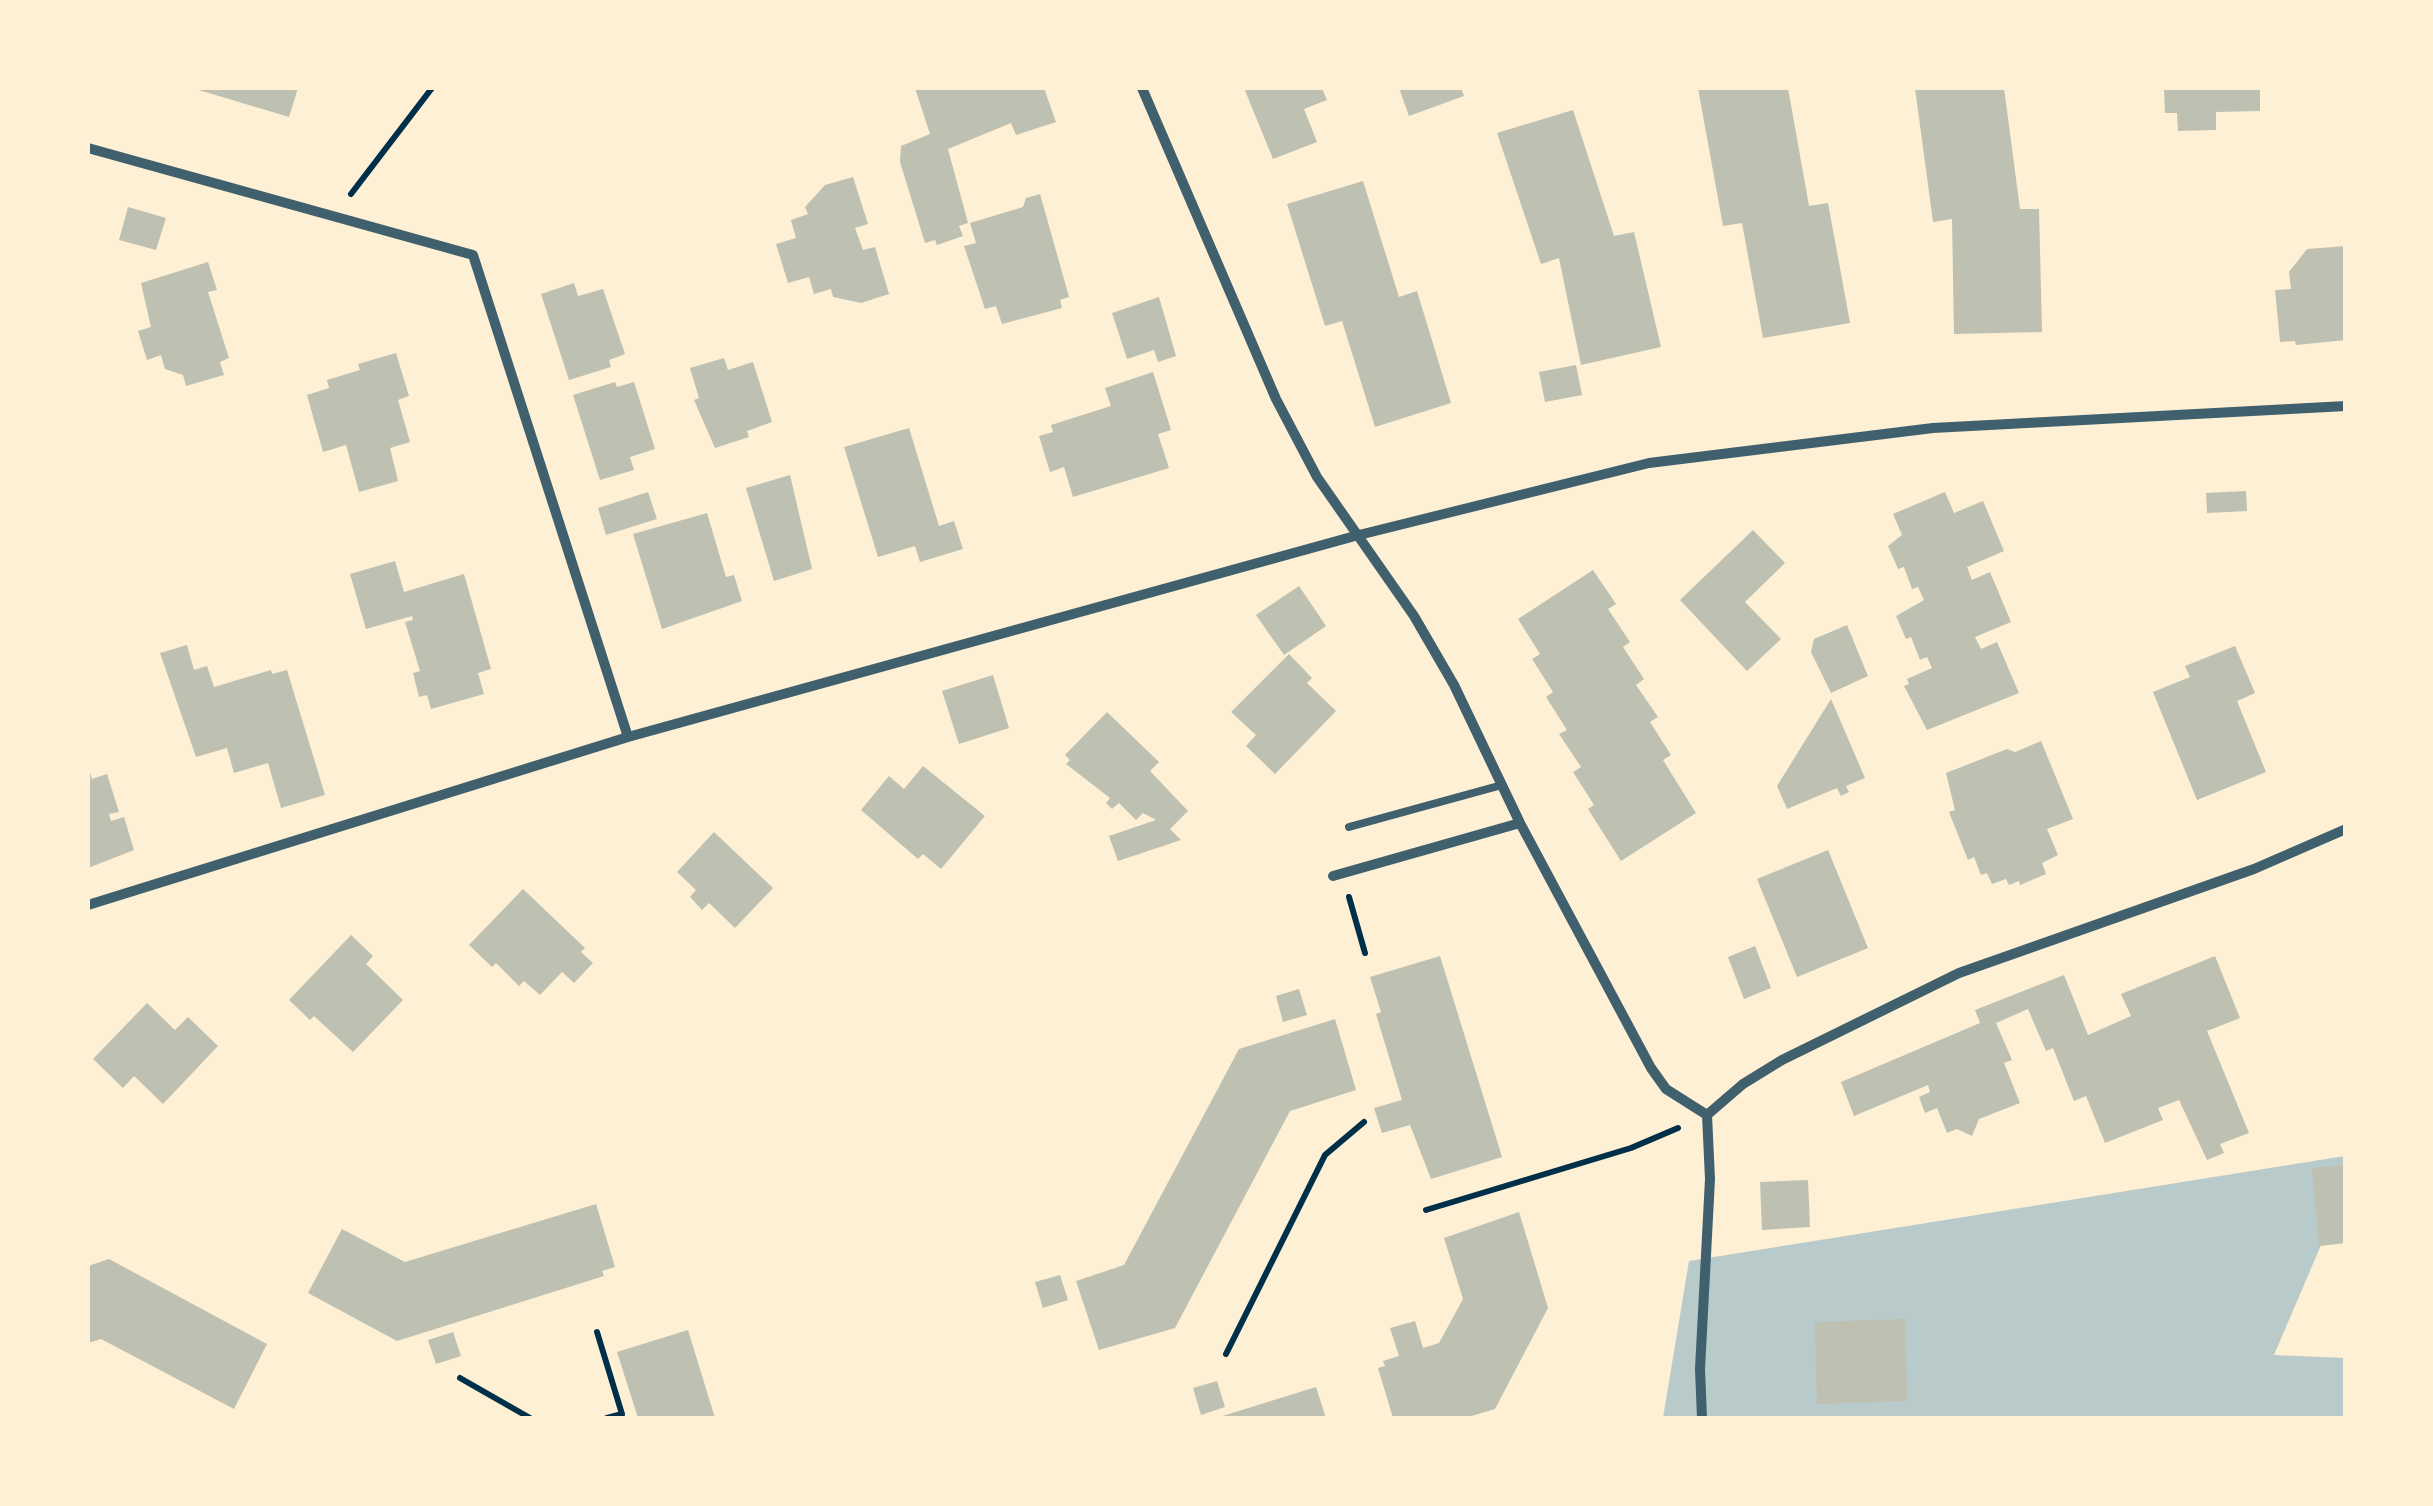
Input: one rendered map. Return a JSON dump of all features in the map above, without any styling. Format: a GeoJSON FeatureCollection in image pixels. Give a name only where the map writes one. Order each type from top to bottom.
{"type":"FeatureCollection","features":[{"type":"Feature","properties":{"kind":"street"},"geometry":{"type":"LineString","coordinates":[[1142,88],[1276,399],[1316,477],[1424,633],[1520,824],[1651,1068],[1666,1089],[1707,1115]]}},
{"type":"Feature","properties":{"kind":"street"},"geometry":{"type":"LineString","coordinates":[[88,148],[473,256],[628,738]]}},
{"type":"Feature","properties":{"kind":"street"},"geometry":{"type":"LineString","coordinates":[[88,905],[628,738],[1355,536],[1649,462],[1756,446],[1932,428],[2346,406]]}},
{"type":"Feature","properties":{"kind":"street"},"geometry":{"type":"LineString","coordinates":[[1333,876],[1520,824]]}},
{"type":"Feature","properties":{"kind":"street"},"geometry":{"type":"LineString","coordinates":[[1707,1115],[1743,1084],[1782,1060],[1959,973],[2254,869],[2346,829]]}},
{"type":"Feature","properties":{"kind":"street"},"geometry":{"type":"LineString","coordinates":[[1702,1418],[1700,1369],[1710,1180],[1707,1115]]}},
{"type":"Feature","properties":{"kind":"lane"},"geometry":{"type":"LineString","coordinates":[[1349,827],[1502,785]]}},
{"type":"Feature","properties":{"kind":"path"},"geometry":{"type":"LineString","coordinates":[[334,216],[432,88]]}},
{"type":"Feature","properties":{"kind":"path"},"geometry":{"type":"LineString","coordinates":[[1354,911],[1365,953]]}},
{"type":"Feature","properties":{"kind":"path"},"geometry":{"type":"LineString","coordinates":[[1426,1210],[1631,1148],[1707,1115]]}},
{"type":"Feature","properties":{"kind":"path"},"geometry":{"type":"LineString","coordinates":[[1226,1354],[1325,1156],[1350,1130],[1364,1122]]}},
{"type":"Feature","properties":{"kind":"path"},"geometry":{"type":"LineString","coordinates":[[597,1332],[622,1414],[607,1418]]}},
{"type":"Feature","properties":{"kind":"path"},"geometry":{"type":"LineString","coordinates":[[460,1378],[530,1418]]}},
{"type":"Feature","properties":{"kind":"shaded area"},"geometry":{"type":"Polygon","coordinates":[[[2345,1156],[2345,1189],[2274,1355],[2345,1358],[2345,1418],[1663,1418],[1689,1261],[2345,1156]]]}},
{"type":"Feature","properties":{"kind":"building"},"geometry":{"type":"Polygon","coordinates":[[[192,88],[298,88],[289,117],[192,88]]]}},
{"type":"Feature","properties":{"kind":"building"},"geometry":{"type":"Polygon","coordinates":[[[915,88],[1044,88],[1056,122],[1016,135],[1011,123],[948,149],[968,223],[959,226],[963,236],[937,245],[935,240],[925,243],[900,162],[901,146],[930,134],[915,88]]]}},
{"type":"Feature","properties":{"kind":"building"},"geometry":{"type":"Polygon","coordinates":[[[1244,88],[1322,88],[1327,100],[1304,109],[1317,142],[1273,159],[1244,88]]]}},
{"type":"Feature","properties":{"kind":"building"},"geometry":{"type":"Polygon","coordinates":[[[1399,88],[1461,88],[1464,96],[1409,116],[1399,88]]]}},
{"type":"Feature","properties":{"kind":"building"},"geometry":{"type":"Polygon","coordinates":[[[1698,88],[1788,88],[1809,206],[1828,203],[1850,323],[1763,338],[1742,223],[1723,226],[1698,88]]]}},
{"type":"Feature","properties":{"kind":"building"},"geometry":{"type":"Polygon","coordinates":[[[1915,88],[2004,88],[2020,209],[2039,209],[2042,332],[1954,334],[1952,219],[1933,222],[1915,88]]]}},
{"type":"Feature","properties":{"kind":"building"},"geometry":{"type":"Polygon","coordinates":[[[2164,88],[2260,88],[2260,111],[2216,112],[2216,130],[2178,131],[2177,113],[2165,113],[2164,88]]]}},
{"type":"Feature","properties":{"kind":"building"},"geometry":{"type":"Polygon","coordinates":[[[1573,110],[1614,236],[1634,232],[1661,347],[1581,365],[1559,258],[1541,264],[1497,133],[1573,110]]]}},
{"type":"Feature","properties":{"kind":"building"},"geometry":{"type":"Polygon","coordinates":[[[853,177],[868,224],[855,228],[863,250],[875,247],[889,294],[861,303],[833,297],[831,289],[814,294],[809,277],[788,283],[776,244],[796,238],[791,220],[808,214],[805,207],[825,185],[853,177]]]}},
{"type":"Feature","properties":{"kind":"building"},"geometry":{"type":"Polygon","coordinates":[[[1363,181],[1399,297],[1417,291],[1451,403],[1375,427],[1342,321],[1325,326],[1287,204],[1363,181]]]}},
{"type":"Feature","properties":{"kind":"building"},"geometry":{"type":"Polygon","coordinates":[[[1040,194],[1069,297],[1060,300],[1062,308],[1002,324],[996,306],[985,309],[964,246],[976,243],[970,223],[1023,207],[1026,198],[1040,194]]]}},
{"type":"Feature","properties":{"kind":"building"},"geometry":{"type":"Polygon","coordinates":[[[128,207],[166,218],[156,250],[119,240],[128,207]]]}},
{"type":"Feature","properties":{"kind":"building"},"geometry":{"type":"Polygon","coordinates":[[[2346,246],[2346,340],[2296,345],[2295,341],[2280,342],[2275,290],[2291,289],[2289,272],[2307,249],[2346,246]]]}},
{"type":"Feature","properties":{"kind":"building"},"geometry":{"type":"Polygon","coordinates":[[[208,262],[217,290],[208,292],[229,358],[220,362],[224,375],[186,386],[183,375],[165,369],[161,355],[147,360],[138,331],[151,327],[141,283],[208,262]]]}},
{"type":"Feature","properties":{"kind":"building"},"geometry":{"type":"Polygon","coordinates":[[[574,283],[578,296],[603,289],[625,354],[609,360],[611,367],[569,380],[541,294],[574,283]]]}},
{"type":"Feature","properties":{"kind":"building"},"geometry":{"type":"Polygon","coordinates":[[[1159,297],[1176,356],[1158,362],[1154,350],[1127,359],[1112,313],[1159,297]]]}},
{"type":"Feature","properties":{"kind":"building"},"geometry":{"type":"Polygon","coordinates":[[[396,353],[409,396],[398,400],[410,442],[390,448],[398,481],[359,492],[346,445],[323,452],[307,395],[329,388],[327,380],[360,370],[358,364],[396,353]]]}},
{"type":"Feature","properties":{"kind":"building"},"geometry":{"type":"Polygon","coordinates":[[[724,358],[728,370],[753,362],[772,422],[747,431],[749,437],[715,448],[694,400],[699,398],[690,368],[724,358]]]}},
{"type":"Feature","properties":{"kind":"building"},"geometry":{"type":"Polygon","coordinates":[[[1576,365],[1582,395],[1545,402],[1539,372],[1576,365]]]}},
{"type":"Feature","properties":{"kind":"building"},"geometry":{"type":"Polygon","coordinates":[[[1153,372],[1171,430],[1158,434],[1169,468],[1073,497],[1064,467],[1050,472],[1039,436],[1053,432],[1051,425],[1111,406],[1105,388],[1153,372]]]}},
{"type":"Feature","properties":{"kind":"building"},"geometry":{"type":"Polygon","coordinates":[[[615,382],[617,387],[634,382],[655,449],[630,457],[634,470],[600,480],[573,395],[615,382]]]}},
{"type":"Feature","properties":{"kind":"building"},"geometry":{"type":"Polygon","coordinates":[[[909,428],[939,526],[954,521],[963,549],[920,562],[915,546],[878,557],[844,447],[909,428]]]}},
{"type":"Feature","properties":{"kind":"building"},"geometry":{"type":"Polygon","coordinates":[[[790,475],[812,569],[774,581],[746,488],[790,475]]]}},
{"type":"Feature","properties":{"kind":"building"},"geometry":{"type":"Polygon","coordinates":[[[2246,491],[2247,511],[2207,513],[2206,493],[2246,491]]]}},
{"type":"Feature","properties":{"kind":"building"},"geometry":{"type":"Polygon","coordinates":[[[648,492],[657,519],[606,535],[598,508],[648,492]]]}},
{"type":"Feature","properties":{"kind":"building"},"geometry":{"type":"Polygon","coordinates":[[[1945,492],[1954,513],[1983,501],[2004,551],[1967,567],[1972,580],[1990,572],[2011,622],[1975,637],[1981,649],[1997,642],[2019,693],[1927,730],[1904,686],[1909,684],[1907,679],[1932,668],[1927,657],[1920,660],[1911,637],[1906,639],[1896,616],[1924,600],[1918,587],[1912,589],[1904,567],[1898,569],[1888,546],[1902,535],[1893,514],[1945,492]]]}},
{"type":"Feature","properties":{"kind":"building"},"geometry":{"type":"Polygon","coordinates":[[[707,513],[726,577],[734,575],[742,601],[662,629],[633,534],[707,513]]]}},
{"type":"Feature","properties":{"kind":"building"},"geometry":{"type":"Polygon","coordinates":[[[1753,530],[1785,563],[1745,602],[1781,639],[1747,671],[1680,600],[1753,530]]]}},
{"type":"Feature","properties":{"kind":"building"},"geometry":{"type":"Polygon","coordinates":[[[395,561],[404,592],[464,574],[491,669],[478,673],[484,694],[431,709],[427,695],[419,697],[413,673],[420,671],[405,622],[413,620],[412,616],[366,629],[350,574],[395,561]]]}},
{"type":"Feature","properties":{"kind":"building"},"geometry":{"type":"Polygon","coordinates":[[[1593,570],[1616,604],[1608,609],[1630,642],[1623,647],[1644,679],[1636,685],[1658,717],[1650,722],[1671,755],[1663,760],[1696,813],[1621,861],[1588,809],[1594,805],[1573,772],[1581,767],[1559,734],[1567,730],[1546,697],[1553,692],[1532,659],[1540,654],[1518,619],[1593,570]]]}},
{"type":"Feature","properties":{"kind":"building"},"geometry":{"type":"Polygon","coordinates":[[[1299,586],[1326,626],[1284,655],[1256,615],[1299,586]]]}},
{"type":"Feature","properties":{"kind":"building"},"geometry":{"type":"Polygon","coordinates":[[[1847,625],[1868,676],[1831,693],[1811,652],[1814,639],[1847,625]]]}},
{"type":"Feature","properties":{"kind":"building"},"geometry":{"type":"Polygon","coordinates":[[[187,645],[194,670],[207,666],[214,687],[271,670],[272,674],[287,670],[325,795],[281,808],[268,763],[234,773],[227,748],[196,757],[160,653],[187,645]]]}},
{"type":"Feature","properties":{"kind":"building"},"geometry":{"type":"Polygon","coordinates":[[[2235,646],[2255,693],[2237,701],[2266,772],[2197,800],[2153,692],[2190,677],[2185,666],[2235,646]]]}},
{"type":"Feature","properties":{"kind":"building"},"geometry":{"type":"Polygon","coordinates":[[[1289,654],[1312,678],[1307,683],[1336,711],[1275,774],[1246,746],[1256,735],[1231,712],[1289,654]]]}},
{"type":"Feature","properties":{"kind":"building"},"geometry":{"type":"Polygon","coordinates":[[[993,675],[1009,728],[959,744],[942,691],[993,675]]]}},
{"type":"Feature","properties":{"kind":"building"},"geometry":{"type":"Polygon","coordinates":[[[1831,699],[1865,778],[1846,786],[1849,792],[1841,796],[1837,788],[1787,809],[1777,786],[1831,699]]]}},
{"type":"Feature","properties":{"kind":"building"},"geometry":{"type":"Polygon","coordinates":[[[1107,712],[1159,762],[1150,771],[1188,811],[1170,829],[1181,840],[1118,861],[1109,836],[1156,820],[1143,813],[1136,820],[1119,803],[1112,809],[1106,803],[1110,798],[1066,764],[1070,760],[1065,755],[1107,712]]]}},
{"type":"Feature","properties":{"kind":"building"},"geometry":{"type":"Polygon","coordinates":[[[2041,741],[2073,819],[2047,829],[2058,855],[2042,863],[2046,874],[2020,885],[2019,881],[2009,885],[2006,879],[1992,884],[1987,873],[1981,875],[1974,857],[1968,860],[1949,812],[1955,810],[1946,773],[2007,749],[2015,752],[2041,741]]]}},
{"type":"Feature","properties":{"kind":"building"},"geometry":{"type":"Polygon","coordinates":[[[88,766],[92,779],[107,774],[119,812],[109,814],[111,821],[124,817],[134,850],[88,868],[88,766]]]}},
{"type":"Feature","properties":{"kind":"building"},"geometry":{"type":"Polygon","coordinates":[[[923,766],[985,816],[941,869],[923,854],[918,859],[861,810],[889,776],[904,789],[923,766]]]}},
{"type":"Feature","properties":{"kind":"building"},"geometry":{"type":"Polygon","coordinates":[[[714,832],[773,888],[735,928],[709,903],[702,910],[690,897],[696,890],[677,872],[714,832]]]}},
{"type":"Feature","properties":{"kind":"building"},"geometry":{"type":"Polygon","coordinates":[[[1828,850],[1868,948],[1797,977],[1757,879],[1828,850]]]}},
{"type":"Feature","properties":{"kind":"building"},"geometry":{"type":"Polygon","coordinates":[[[523,889],[585,948],[581,952],[593,963],[574,983],[562,972],[540,995],[524,981],[519,986],[496,963],[492,967],[469,945],[523,889]]]}},
{"type":"Feature","properties":{"kind":"building"},"geometry":{"type":"Polygon","coordinates":[[[351,935],[373,956],[366,964],[403,1000],[353,1052],[314,1016],[310,1020],[289,1000],[351,935]]]}},
{"type":"Feature","properties":{"kind":"building"},"geometry":{"type":"Polygon","coordinates":[[[1755,946],[1771,988],[1744,999],[1728,957],[1755,946]]]}},
{"type":"Feature","properties":{"kind":"building"},"geometry":{"type":"Polygon","coordinates":[[[1440,956],[1502,1157],[1431,1179],[1410,1125],[1382,1133],[1374,1108],[1402,1100],[1376,1014],[1381,1012],[1370,977],[1440,956]]]}},
{"type":"Feature","properties":{"kind":"building"},"geometry":{"type":"Polygon","coordinates":[[[2215,956],[2240,1018],[2207,1031],[2249,1133],[2220,1144],[2224,1153],[2207,1160],[2179,1100],[2158,1108],[2163,1120],[2105,1143],[2086,1096],[2074,1101],[2053,1048],[2046,1051],[2028,1009],[1996,1023],[2012,1060],[2004,1063],[2020,1103],[1979,1119],[1972,1136],[1957,1129],[1947,1133],[1937,1108],[1925,1113],[1919,1097],[1930,1092],[1928,1085],[1854,1116],[1841,1082],[1980,1023],[1975,1010],[2064,975],[2088,1035],[2131,1016],[2121,994],[2215,956]]]}},
{"type":"Feature","properties":{"kind":"building"},"geometry":{"type":"Polygon","coordinates":[[[1299,989],[1307,1015],[1283,1022],[1276,996],[1299,989]]]}},
{"type":"Feature","properties":{"kind":"building"},"geometry":{"type":"Polygon","coordinates":[[[147,1003],[175,1030],[188,1017],[218,1046],[163,1104],[134,1076],[123,1088],[93,1059],[147,1003]]]}},
{"type":"Feature","properties":{"kind":"building"},"geometry":{"type":"Polygon","coordinates":[[[1335,1019],[1356,1090],[1290,1111],[1175,1328],[1099,1350],[1076,1281],[1124,1265],[1239,1049],[1335,1019]]]}},
{"type":"Feature","properties":{"kind":"building"},"geometry":{"type":"Polygon","coordinates":[[[2346,1165],[2346,1243],[2319,1246],[2312,1168],[2346,1165]]]}},
{"type":"Feature","properties":{"kind":"building"},"geometry":{"type":"Polygon","coordinates":[[[1808,1180],[1810,1227],[1762,1230],[1760,1182],[1808,1180]]]}},
{"type":"Feature","properties":{"kind":"building"},"geometry":{"type":"Polygon","coordinates":[[[596,1204],[615,1267],[602,1271],[604,1276],[397,1341],[308,1293],[342,1229],[405,1262],[596,1204]]]}},
{"type":"Feature","properties":{"kind":"building"},"geometry":{"type":"Polygon","coordinates":[[[1519,1212],[1548,1308],[1495,1409],[1465,1418],[1393,1418],[1378,1368],[1385,1366],[1383,1361],[1399,1356],[1390,1328],[1415,1321],[1423,1348],[1439,1343],[1463,1299],[1444,1238],[1519,1212]]]}},
{"type":"Feature","properties":{"kind":"building"},"geometry":{"type":"Polygon","coordinates":[[[109,1259],[267,1344],[234,1409],[101,1339],[88,1343],[88,1266],[109,1259]]]}},
{"type":"Feature","properties":{"kind":"building"},"geometry":{"type":"Polygon","coordinates":[[[1060,1275],[1068,1300],[1043,1308],[1035,1282],[1060,1275]]]}},
{"type":"Feature","properties":{"kind":"building"},"geometry":{"type":"Polygon","coordinates":[[[1905,1319],[1907,1401],[1817,1404],[1815,1322],[1905,1319]]]}},
{"type":"Feature","properties":{"kind":"building"},"geometry":{"type":"Polygon","coordinates":[[[688,1330],[715,1418],[638,1418],[617,1352],[688,1330]]]}},
{"type":"Feature","properties":{"kind":"building"},"geometry":{"type":"Polygon","coordinates":[[[453,1332],[461,1356],[436,1364],[428,1340],[453,1332]]]}},
{"type":"Feature","properties":{"kind":"building"},"geometry":{"type":"Polygon","coordinates":[[[1217,1381],[1225,1407],[1201,1415],[1193,1388],[1217,1381]]]}},
{"type":"Feature","properties":{"kind":"building"},"geometry":{"type":"Polygon","coordinates":[[[1316,1387],[1326,1418],[1216,1418],[1316,1387]]]}}]}
